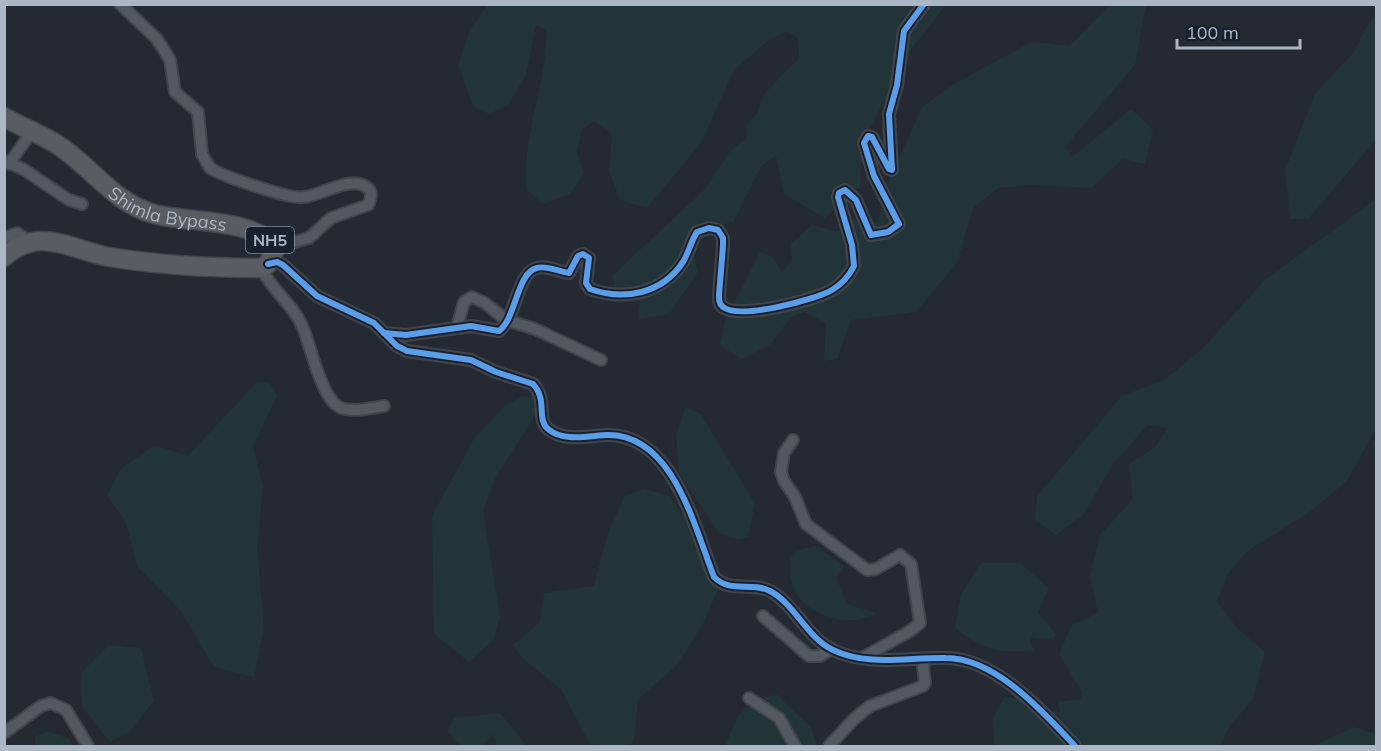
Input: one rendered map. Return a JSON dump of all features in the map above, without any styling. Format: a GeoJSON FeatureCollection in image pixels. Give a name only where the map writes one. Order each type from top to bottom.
{"type":"FeatureCollection","features":[{"type":"Feature","properties":{"kind":"highway","name":"Shimla Bypass"},"geometry":{"type":"LineString","coordinates":[[4,117],[63,148],[111,192],[132,205],[154,214],[256,231],[276,247]]}},
{"type":"Feature","properties":{"kind":"highway","name":"NH5"},"geometry":{"type":"LineString","coordinates":[[25,244],[42,241],[111,257],[211,268],[264,266],[276,247]]}},
{"type":"Feature","properties":{"kind":"highway"},"geometry":{"type":"LineString","coordinates":[[4,257],[10,251],[25,244]]}},
{"type":"Feature","properties":{"kind":"street"},"geometry":{"type":"LineString","coordinates":[[120,4],[145,25],[166,51],[175,92],[198,112],[202,154],[210,168],[286,196],[302,198],[351,184],[362,184],[369,189],[372,197],[369,205],[332,218],[309,238],[276,247]]}},
{"type":"Feature","properties":{"kind":"street"},"geometry":{"type":"LineString","coordinates":[[384,333],[406,335],[471,326],[499,331],[508,321],[522,285],[533,269],[540,267],[569,273],[578,256],[583,254],[588,258],[586,282],[590,290],[623,297],[640,294],[668,277],[683,262],[697,232],[709,228],[718,230],[723,238],[719,295],[724,309],[739,311],[784,306],[818,297],[842,283],[854,266],[855,258],[838,197],[839,193],[845,190],[856,200],[871,235],[888,232],[899,224],[874,176],[864,143],[868,136],[872,136],[889,169],[892,170],[889,114],[897,85],[903,38],[908,23],[924,4]]}},
{"type":"Feature","properties":{"kind":"street"},"geometry":{"type":"LineString","coordinates":[[31,133],[7,163],[23,169],[69,200],[82,204]]}},
{"type":"Feature","properties":{"kind":"street"},"geometry":{"type":"LineString","coordinates":[[4,238],[17,233],[24,238],[25,244]]}},
{"type":"Feature","properties":{"kind":"street"},"geometry":{"type":"LineString","coordinates":[[384,406],[351,409],[341,408],[333,403],[320,377],[302,324],[273,290],[264,266],[277,262],[283,265],[317,296],[364,317],[397,346],[407,351],[471,360],[496,372],[533,384],[543,400],[542,418],[546,427],[561,436],[619,435],[642,443],[660,458],[673,480],[714,577],[722,584],[730,587],[757,587],[770,591],[832,649],[862,658],[896,660],[949,657],[965,661],[1005,680],[1028,696],[1075,747]]}},
{"type":"Feature","properties":{"kind":"street"},"geometry":{"type":"LineString","coordinates":[[457,327],[464,302],[472,297],[485,303],[508,321],[535,329],[601,360]]}},
{"type":"Feature","properties":{"kind":"street"},"geometry":{"type":"LineString","coordinates":[[793,440],[784,453],[781,472],[806,524],[861,567],[876,569],[900,555],[911,564],[920,623],[862,658]]}},
{"type":"Feature","properties":{"kind":"street"},"geometry":{"type":"LineString","coordinates":[[763,616],[808,656],[820,656],[832,649]]}},
{"type":"Feature","properties":{"kind":"street"},"geometry":{"type":"LineString","coordinates":[[829,747],[870,706],[923,687],[925,683],[923,666],[926,658]]}},
{"type":"Feature","properties":{"kind":"street"},"geometry":{"type":"LineString","coordinates":[[749,698],[779,718],[795,747]]}},
{"type":"Feature","properties":{"kind":"street"},"geometry":{"type":"LineString","coordinates":[[5,733],[42,706],[51,703],[66,710],[88,747]]}},
{"type":"Feature","properties":{"kind":"shaded area"},"geometry":{"type":"Polygon","coordinates":[[[487,5],[946,5],[909,52],[862,143],[860,187],[825,218],[784,194],[776,156],[761,166],[734,221],[690,238],[698,272],[669,314],[638,319],[640,300],[616,291],[612,276],[705,189],[730,151],[747,138],[746,125],[756,115],[765,93],[799,58],[798,38],[786,31],[768,41],[734,70],[701,143],[647,208],[620,200],[609,171],[612,134],[594,121],[582,129],[577,153],[584,173],[570,194],[543,204],[527,190],[526,170],[546,50],[546,30],[536,25],[526,75],[508,105],[489,114],[473,106],[458,65],[469,33],[487,5]]]}},
{"type":"Feature","properties":{"kind":"shaded area"},"geometry":{"type":"Polygon","coordinates":[[[1110,5],[1146,5],[1135,65],[1065,147],[1072,157],[1131,109],[1153,129],[1145,164],[1123,159],[1091,188],[1031,185],[998,188],[973,208],[957,263],[916,312],[851,320],[837,359],[824,361],[826,323],[804,312],[791,317],[770,345],[741,359],[720,345],[725,320],[760,252],[773,257],[782,272],[792,261],[791,244],[812,225],[838,232],[854,220],[877,223],[890,179],[922,107],[949,87],[1031,42],[1070,46],[1110,5]]]}},
{"type":"Feature","properties":{"kind":"shaded area"},"geometry":{"type":"Polygon","coordinates":[[[1376,15],[1376,139],[1308,219],[1291,219],[1285,171],[1315,94],[1354,52],[1368,24],[1376,15]]]}},
{"type":"Feature","properties":{"kind":"shaded area"},"geometry":{"type":"Polygon","coordinates":[[[1376,199],[1376,428],[1347,481],[1307,514],[1250,549],[1229,572],[1217,601],[1237,628],[1265,652],[1253,699],[1229,727],[1220,746],[994,746],[993,717],[1005,697],[1030,700],[1060,713],[1058,702],[1081,699],[1082,692],[1059,654],[1072,625],[1098,613],[1090,576],[1100,535],[1133,499],[1129,464],[1154,448],[1168,428],[1148,425],[1113,464],[1083,515],[1056,535],[1035,520],[1037,496],[1122,396],[1164,380],[1201,350],[1266,279],[1376,199]]]}},
{"type":"Feature","properties":{"kind":"shaded area"},"geometry":{"type":"Polygon","coordinates":[[[257,382],[268,382],[277,396],[253,446],[263,488],[257,547],[264,628],[254,677],[214,667],[181,611],[137,566],[126,523],[107,495],[120,470],[154,445],[188,456],[257,382]]]}},
{"type":"Feature","properties":{"kind":"shaded area"},"geometry":{"type":"Polygon","coordinates":[[[523,396],[533,398],[537,413],[496,476],[483,511],[500,617],[493,640],[469,662],[434,634],[432,516],[475,437],[506,405],[523,396]]]}},
{"type":"Feature","properties":{"kind":"shaded area"},"geometry":{"type":"Polygon","coordinates":[[[685,408],[700,413],[755,504],[748,537],[738,540],[718,532],[679,473],[676,436],[685,408]]]}},
{"type":"Feature","properties":{"kind":"shaded area"},"geometry":{"type":"Polygon","coordinates":[[[644,489],[670,496],[723,578],[703,624],[676,666],[638,699],[634,740],[629,746],[597,746],[590,744],[561,689],[523,659],[513,645],[540,622],[544,593],[594,586],[607,536],[624,497],[644,489]]]}},
{"type":"Feature","properties":{"kind":"shaded area"},"geometry":{"type":"Polygon","coordinates":[[[816,546],[844,566],[836,578],[847,604],[876,613],[866,618],[841,619],[816,611],[805,604],[792,583],[790,559],[798,550],[816,546]]]}},
{"type":"Feature","properties":{"kind":"shaded area"},"geometry":{"type":"Polygon","coordinates":[[[981,563],[1020,563],[1049,588],[1038,612],[1056,634],[1053,640],[1029,637],[1034,650],[1001,651],[982,646],[955,628],[961,594],[981,563]]]}},
{"type":"Feature","properties":{"kind":"shaded area"},"geometry":{"type":"Polygon","coordinates":[[[109,645],[141,648],[154,701],[129,732],[110,742],[82,707],[81,673],[109,645]]]}},
{"type":"Feature","properties":{"kind":"shaded area"},"geometry":{"type":"Polygon","coordinates":[[[777,695],[811,727],[817,746],[726,745],[743,710],[765,697],[777,695]]]}},
{"type":"Feature","properties":{"kind":"shaded area"},"geometry":{"type":"Polygon","coordinates":[[[500,713],[527,746],[497,746],[494,734],[481,746],[465,746],[458,743],[448,731],[454,718],[500,713]]]}},
{"type":"Feature","properties":{"kind":"shaded area"},"geometry":{"type":"Polygon","coordinates":[[[1354,727],[1376,734],[1376,746],[1313,746],[1354,727]]]}},
{"type":"Feature","properties":{"kind":"shaded area"},"geometry":{"type":"Polygon","coordinates":[[[48,731],[69,739],[74,746],[35,746],[35,737],[48,731]]]}},
{"type":"Feature","properties":{"kind":"cycle path"},"geometry":{"type":"LineString","coordinates":[[384,333],[406,335],[471,326],[499,331],[505,325],[530,271],[545,267],[569,273],[578,256],[583,254],[589,258],[586,283],[590,289],[616,294],[641,292],[653,288],[674,273],[683,262],[697,232],[709,228],[718,230],[723,238],[719,295],[723,307],[744,311],[760,310],[810,299],[832,290],[845,280],[854,266],[852,245],[838,197],[839,193],[845,190],[856,200],[871,235],[888,232],[899,224],[874,176],[864,143],[868,136],[872,137],[889,169],[892,170],[889,114],[897,85],[904,31],[924,4]]}},
{"type":"Feature","properties":{"kind":"cycle path"},"geometry":{"type":"LineString","coordinates":[[268,264],[277,262],[283,265],[317,296],[374,323],[397,346],[407,351],[471,360],[496,372],[533,384],[540,396],[545,425],[554,433],[568,437],[606,435],[629,438],[648,449],[678,486],[714,577],[727,585],[763,588],[770,591],[787,604],[824,645],[846,655],[874,660],[946,658],[965,660],[983,667],[1018,690],[1075,746]]}}]}
